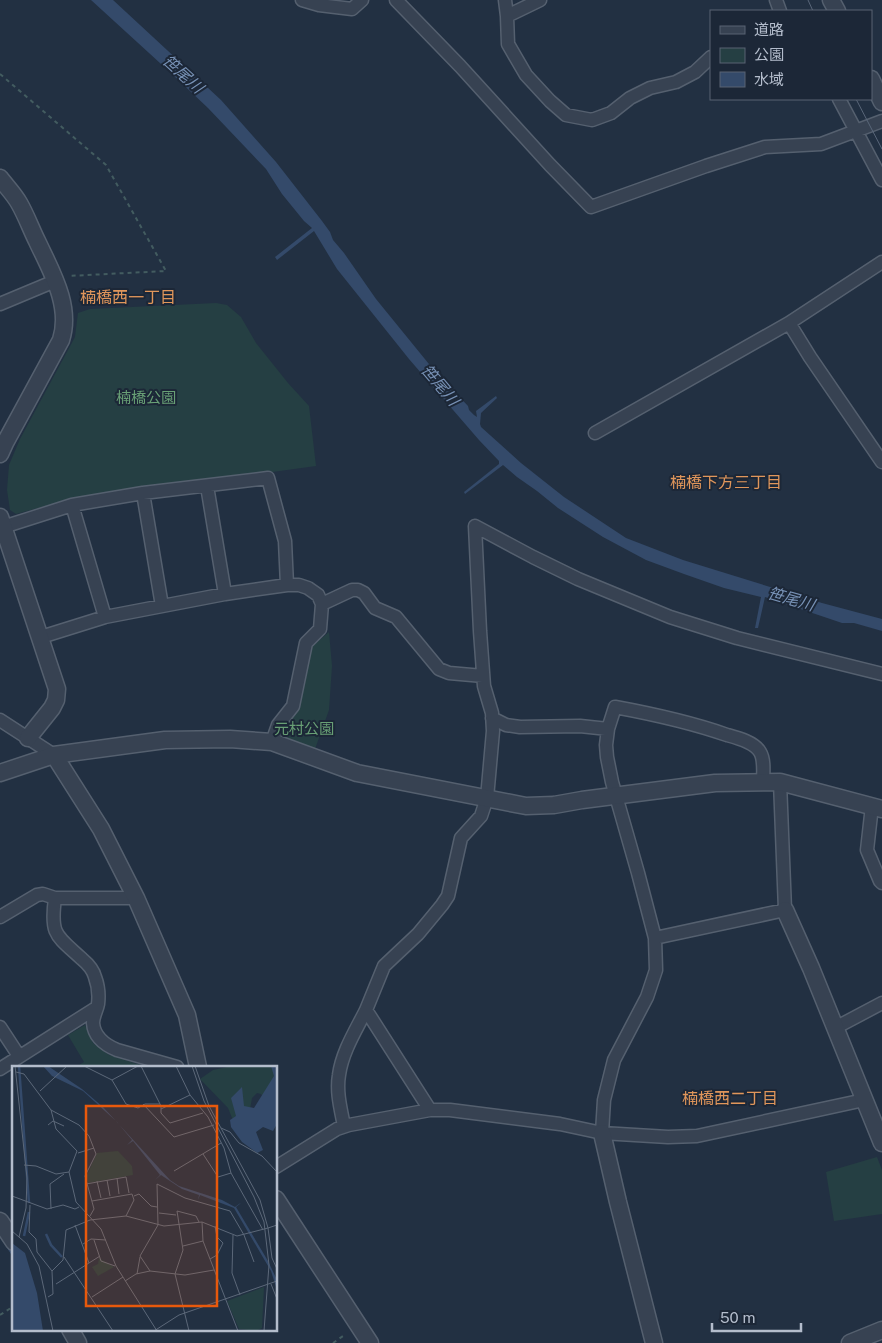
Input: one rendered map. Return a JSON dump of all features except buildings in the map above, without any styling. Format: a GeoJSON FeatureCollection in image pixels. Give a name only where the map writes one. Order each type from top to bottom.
{"type":"FeatureCollection","features":[{"type":"Feature","properties":{"kind":"street"},"geometry":{"type":"LineString","coordinates":[[302,0],[319,5],[352,9],[362,0]]}},
{"type":"Feature","properties":{"kind":"street"},"geometry":{"type":"LineString","coordinates":[[396,0],[591,207],[765,147],[821,144],[882,121]]}},
{"type":"Feature","properties":{"kind":"street"},"geometry":{"type":"LineString","coordinates":[[506,0],[508,44],[526,75],[566,116],[592,120],[611,114],[630,98],[650,88],[676,82],[695,72],[710,58]]}},
{"type":"Feature","properties":{"kind":"street"},"geometry":{"type":"LineString","coordinates":[[507,16],[540,0]]}},
{"type":"Feature","properties":{"kind":"street"},"geometry":{"type":"LineString","coordinates":[[872,81],[882,102]]}},
{"type":"Feature","properties":{"kind":"street"},"geometry":{"type":"LineString","coordinates":[[840,100],[882,180]]}},
{"type":"Feature","properties":{"kind":"street"},"geometry":{"type":"LineString","coordinates":[[0,178],[18,202],[54,279],[65,315],[64,332],[61,340],[0,454]]}},
{"type":"Feature","properties":{"kind":"street"},"geometry":{"type":"LineString","coordinates":[[595,433],[789,323],[882,262]]}},
{"type":"Feature","properties":{"kind":"street"},"geometry":{"type":"LineString","coordinates":[[0,304],[54,279]]}},
{"type":"Feature","properties":{"kind":"street"},"geometry":{"type":"LineString","coordinates":[[789,323],[882,462]]}},
{"type":"Feature","properties":{"kind":"street"},"geometry":{"type":"LineString","coordinates":[[28,738],[52,708],[56,700],[57,689],[1,522],[72,505],[268,478],[285,541],[287,585]]}},
{"type":"Feature","properties":{"kind":"street"},"geometry":{"type":"LineString","coordinates":[[206,486],[225,594]]}},
{"type":"Feature","properties":{"kind":"street"},"geometry":{"type":"LineString","coordinates":[[143,494],[162,606]]}},
{"type":"Feature","properties":{"kind":"street"},"geometry":{"type":"LineString","coordinates":[[72,505],[104,617]]}},
{"type":"Feature","properties":{"kind":"street"},"geometry":{"type":"LineString","coordinates":[[344,1126],[338,1091],[338,1076],[342,1060],[366,1010],[384,966],[418,934],[448,896],[461,838],[482,816],[487,798],[493,731],[492,713],[484,686],[475,526],[578,579],[670,617],[737,638],[882,674]]}},
{"type":"Feature","properties":{"kind":"street"},"geometry":{"type":"LineString","coordinates":[[41,637],[104,617],[225,594],[287,585],[299,585],[308,588],[318,595],[322,604],[320,629],[306,643],[292,706],[278,725],[272,742]]}},
{"type":"Feature","properties":{"kind":"street"},"geometry":{"type":"LineString","coordinates":[[322,604],[352,590],[358,590],[364,593],[375,608],[396,617],[439,669],[449,673],[484,676]]}},
{"type":"Feature","properties":{"kind":"street"},"geometry":{"type":"LineString","coordinates":[[654,1343],[602,1133],[604,1100],[614,1060],[647,997],[656,970],[655,938],[612,782],[607,757],[608,730],[615,707],[697,724],[744,740],[760,752],[763,759],[763,782]]}},
{"type":"Feature","properties":{"kind":"street"},"geometry":{"type":"LineString","coordinates":[[492,718],[506,725],[520,727],[580,726],[608,730]]}},
{"type":"Feature","properties":{"kind":"street"},"geometry":{"type":"LineString","coordinates":[[0,720],[54,755],[101,830],[136,898],[187,1015],[198,1066]]}},
{"type":"Feature","properties":{"kind":"street"},"geometry":{"type":"LineString","coordinates":[[0,773],[54,755],[165,740],[230,739],[272,742],[357,773],[526,806],[554,805],[616,795],[715,783],[780,782],[877,807],[867,850],[882,883]]}},
{"type":"Feature","properties":{"kind":"street"},"geometry":{"type":"LineString","coordinates":[[780,782],[785,910],[811,968],[882,1144]]}},
{"type":"Feature","properties":{"kind":"street"},"geometry":{"type":"LineString","coordinates":[[0,917],[37,895],[43,894],[55,898],[136,898]]}},
{"type":"Feature","properties":{"kind":"street"},"geometry":{"type":"LineString","coordinates":[[55,898],[52,916],[58,937],[90,966],[95,976],[98,1003],[93,1022],[99,1039],[108,1046],[173,1066]]}},
{"type":"Feature","properties":{"kind":"street"},"geometry":{"type":"LineString","coordinates":[[655,938],[785,910]]}},
{"type":"Feature","properties":{"kind":"street"},"geometry":{"type":"LineString","coordinates":[[835,1028],[882,1003]]}},
{"type":"Feature","properties":{"kind":"street"},"geometry":{"type":"LineString","coordinates":[[0,1069],[96,1008]]}},
{"type":"Feature","properties":{"kind":"street"},"geometry":{"type":"LineString","coordinates":[[366,1010],[430,1110]]}},
{"type":"Feature","properties":{"kind":"street"},"geometry":{"type":"LineString","coordinates":[[0,1027],[19,1056]]}},
{"type":"Feature","properties":{"kind":"street"},"geometry":{"type":"LineString","coordinates":[[278,1166],[344,1126],[430,1110],[450,1110],[560,1124],[602,1133],[668,1137],[697,1136],[864,1100]]}},
{"type":"Feature","properties":{"kind":"street"},"geometry":{"type":"LineString","coordinates":[[278,1202],[370,1343]]}},
{"type":"Feature","properties":{"kind":"street"},"geometry":{"type":"LineString","coordinates":[[0,1221],[12,1239]]}},
{"type":"Feature","properties":{"kind":"street"},"geometry":{"type":"LineString","coordinates":[[71,1330],[78,1343]]}},
{"type":"Feature","properties":{"kind":"street"},"geometry":{"type":"LineString","coordinates":[[850,1343],[882,1330]]}},
{"type":"Feature","properties":{"kind":"path"},"geometry":{"type":"LineString","coordinates":[[0,74],[106,165],[166,271],[54,279]]}},
{"type":"Feature","properties":{"kind":"path"},"geometry":{"type":"LineString","coordinates":[[0,1315],[12,1307]]}},
{"type":"Feature","properties":{"kind":"path"},"geometry":{"type":"LineString","coordinates":[[332,1343],[359,1326]]}},
{"type":"Feature","properties":{"kind":"green space","name":"楠橋公園"},"geometry":{"type":"Polygon","coordinates":[[[216,303],[227,305],[241,317],[256,343],[309,406],[316,466],[72,499],[16,514],[10,510],[7,490],[9,465],[20,439],[75,337],[78,313],[90,309],[216,303]]]}},
{"type":"Feature","properties":{"kind":"green space","name":"元村公園"},"geometry":{"type":"Polygon","coordinates":[[[329,632],[332,666],[329,710],[315,749],[281,740],[309,649],[329,632]]]}},
{"type":"Feature","properties":{"kind":"green space"},"geometry":{"type":"Polygon","coordinates":[[[85,1025],[93,1043],[109,1055],[144,1066],[78,1066],[84,1062],[68,1035],[85,1025]]]}},
{"type":"Feature","properties":{"kind":"green space"},"geometry":{"type":"Polygon","coordinates":[[[877,1157],[882,1170],[882,1214],[834,1221],[826,1172],[877,1157]]]}},
{"type":"Feature","properties":{"kind":"water","name":"笹尾川"},"geometry":{"type":"Polygon","coordinates":[[[91,0],[113,0],[221,100],[276,162],[322,221],[333,240],[376,299],[433,369],[468,406],[474,415],[477,417],[476,411],[496,396],[497,398],[481,413],[481,427],[521,463],[564,497],[626,538],[683,560],[822,603],[882,619],[882,631],[854,623],[842,623],[765,597],[758,628],[755,628],[761,597],[724,588],[646,560],[603,537],[558,508],[503,465],[465,494],[464,492],[499,464],[499,461],[409,359],[337,269],[314,231],[277,260],[275,257],[312,228],[282,194],[266,169],[208,108],[91,0]]]}},
{"type":"Feature","properties":{"kind":"waterway"},"geometry":{"type":"LineString","coordinates":[[8,1246],[12,1252]]}},
{"type":"Feature","properties":{"kind":"tram line"},"geometry":{"type":"LineString","coordinates":[[808,0],[813,10]]}},
{"type":"Feature","properties":{"kind":"tram line"},"geometry":{"type":"LineString","coordinates":[[857,100],[882,149]]}},
{"type":"Feature","properties":{"kind":"district","name":"楠橋西一丁目"},"geometry":{"type":"Point","coordinates":[128,297]}},
{"type":"Feature","properties":{"kind":"district","name":"楠橋下方三丁目"},"geometry":{"type":"Point","coordinates":[726,482]}},
{"type":"Feature","properties":{"kind":"district","name":"楠橋西二丁目"},"geometry":{"type":"Point","coordinates":[730,1098]}}]}
